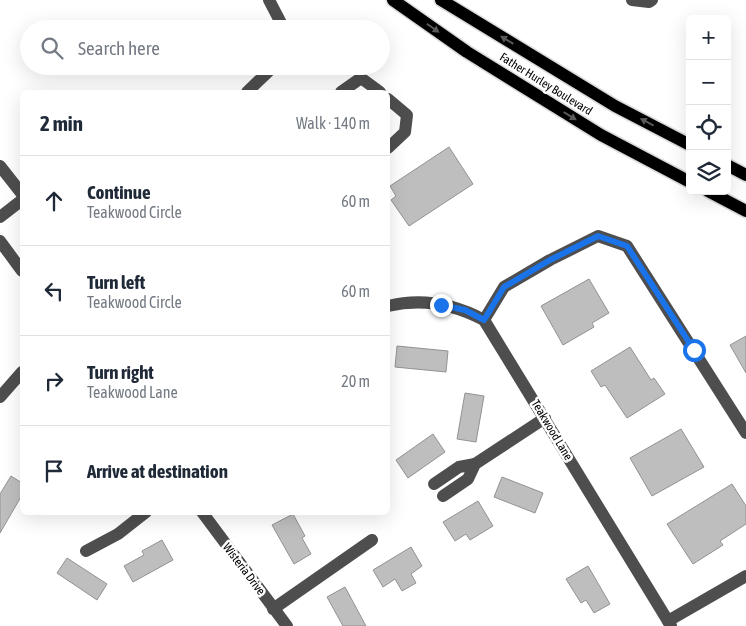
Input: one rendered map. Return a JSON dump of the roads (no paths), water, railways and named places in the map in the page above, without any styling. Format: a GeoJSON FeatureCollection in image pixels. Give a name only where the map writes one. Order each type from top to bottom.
{"type":"FeatureCollection","features":[{"type":"Feature","properties":{"kind":"main road","name":"Father Hurley Boulevard"},"geometry":{"type":"LineString","coordinates":[[394,0],[467,52],[601,135],[686,180]]}},
{"type":"Feature","properties":{"kind":"main road","name":"Father Hurley Boulevard"},"geometry":{"type":"LineString","coordinates":[[441,0],[615,106],[686,143]]}},
{"type":"Feature","properties":{"kind":"main road"},"geometry":{"type":"LineString","coordinates":[[731,167],[746,175]]}},
{"type":"Feature","properties":{"kind":"main road"},"geometry":{"type":"LineString","coordinates":[[716,195],[746,211]]}},
{"type":"Feature","properties":{"kind":"street"},"geometry":{"type":"LineString","coordinates":[[269,0],[279,20]]}},
{"type":"Feature","properties":{"kind":"street"},"geometry":{"type":"LineString","coordinates":[[632,0],[649,2],[652,0]]}},
{"type":"Feature","properties":{"kind":"street"},"geometry":{"type":"LineString","coordinates":[[249,90],[265,75]]}},
{"type":"Feature","properties":{"kind":"street"},"geometry":{"type":"LineString","coordinates":[[344,90],[360,78],[377,90]]}},
{"type":"Feature","properties":{"kind":"street"},"geometry":{"type":"LineString","coordinates":[[390,101],[407,115],[406,132],[390,146]]}},
{"type":"Feature","properties":{"kind":"street"},"geometry":{"type":"LineString","coordinates":[[0,166],[20,191]]}},
{"type":"Feature","properties":{"kind":"street"},"geometry":{"type":"LineString","coordinates":[[0,217],[20,202]]}},
{"type":"Feature","properties":{"kind":"street"},"geometry":{"type":"LineString","coordinates":[[390,306],[419,302],[465,310],[484,320],[504,287],[550,260],[598,236],[627,246],[746,433]]}},
{"type":"Feature","properties":{"kind":"street"},"geometry":{"type":"LineString","coordinates":[[0,241],[20,268]]}},
{"type":"Feature","properties":{"kind":"street","name":"Teakwood Lane"},"geometry":{"type":"LineString","coordinates":[[484,320],[670,624]]}},
{"type":"Feature","properties":{"kind":"street"},"geometry":{"type":"LineString","coordinates":[[0,397],[20,374]]}},
{"type":"Feature","properties":{"kind":"street"},"geometry":{"type":"LineString","coordinates":[[434,484],[459,467],[475,464],[545,418]]}},
{"type":"Feature","properties":{"kind":"street"},"geometry":{"type":"LineString","coordinates":[[443,496],[468,479],[475,464]]}},
{"type":"Feature","properties":{"kind":"street"},"geometry":{"type":"LineString","coordinates":[[86,551],[118,534],[142,515]]}},
{"type":"Feature","properties":{"kind":"street","name":"Wisteria Drive"},"geometry":{"type":"LineString","coordinates":[[204,515],[287,626]]}},
{"type":"Feature","properties":{"kind":"street"},"geometry":{"type":"LineString","coordinates":[[274,609],[372,540]]}},
{"type":"Feature","properties":{"kind":"street"},"geometry":{"type":"LineString","coordinates":[[670,624],[746,576]]}}]}
